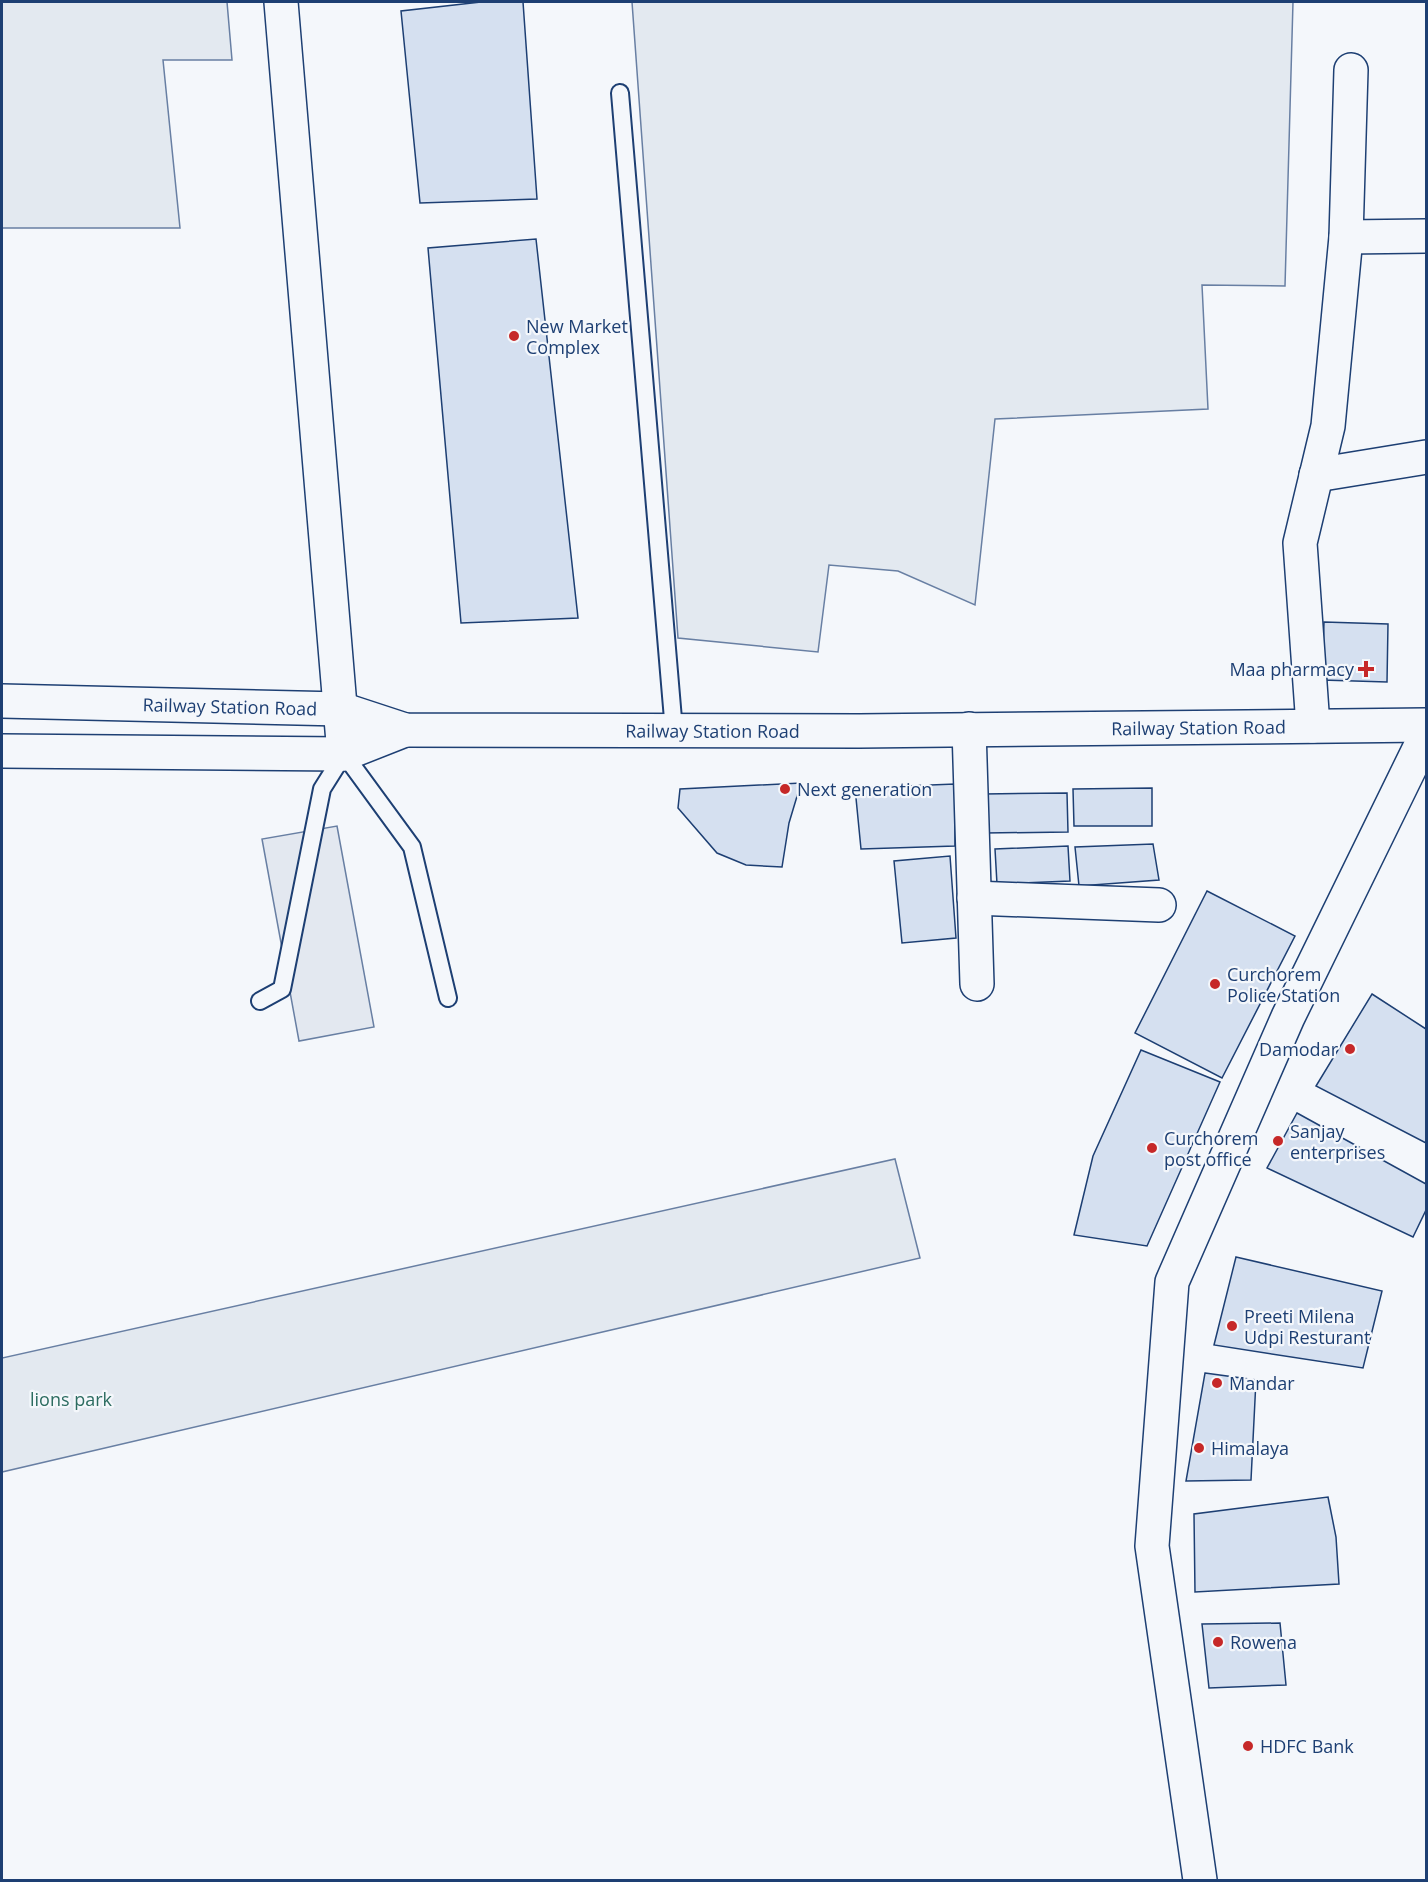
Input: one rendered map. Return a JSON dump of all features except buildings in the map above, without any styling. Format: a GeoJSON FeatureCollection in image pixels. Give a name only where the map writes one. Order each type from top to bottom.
{"type":"FeatureCollection","features":[{"type":"Feature","properties":{"kind":"street"},"geometry":{"type":"LineString","coordinates":[[281,2],[344,754]]}},
{"type":"Feature","properties":{"kind":"street"},"geometry":{"type":"LineString","coordinates":[[1313,726],[1300,543],[1328,426],[1346,237],[1351,70]]}},
{"type":"Feature","properties":{"kind":"street"},"geometry":{"type":"LineString","coordinates":[[1346,237],[1426,236]]}},
{"type":"Feature","properties":{"kind":"street"},"geometry":{"type":"LineString","coordinates":[[1316,475],[1426,458]]}},
{"type":"Feature","properties":{"kind":"street","name":"Railway Station Road"},"geometry":{"type":"LineString","coordinates":[[2,701],[340,709],[405,730],[674,731],[1426,724]]}},
{"type":"Feature","properties":{"kind":"street"},"geometry":{"type":"LineString","coordinates":[[969,729],[977,984]]}},
{"type":"Feature","properties":{"kind":"street"},"geometry":{"type":"LineString","coordinates":[[2,751],[344,754],[405,730]]}},
{"type":"Feature","properties":{"kind":"street"},"geometry":{"type":"LineString","coordinates":[[1200,1881],[1152,1546],[1172,1282],[1288,1017],[1426,735]]}},
{"type":"Feature","properties":{"kind":"street"},"geometry":{"type":"LineString","coordinates":[[974,898],[1158,905]]}},
{"type":"Feature","properties":{"kind":"lane"},"geometry":{"type":"LineString","coordinates":[[620,93],[674,731]]}},
{"type":"Feature","properties":{"kind":"lane"},"geometry":{"type":"LineString","coordinates":[[260,1001],[282,989],[322,789],[344,754],[412,847],[448,998]]}},
{"type":"Feature","properties":{"kind":"green space"},"geometry":{"type":"Polygon","coordinates":[[[2,2],[227,2],[232,60],[163,60],[180,228],[2,228],[2,2]]]}},
{"type":"Feature","properties":{"kind":"green space"},"geometry":{"type":"Polygon","coordinates":[[[632,2],[1293,2],[1285,286],[1202,285],[1208,409],[995,419],[975,605],[898,571],[829,565],[818,652],[678,638],[632,2]]]}},
{"type":"Feature","properties":{"kind":"green space","name":"lions park"},"geometry":{"type":"Polygon","coordinates":[[[895,1159],[920,1258],[2,1472],[2,1358],[895,1159]]]}},
{"type":"Feature","properties":{"kind":"shaded area"},"geometry":{"type":"Polygon","coordinates":[[[337,826],[374,1027],[299,1041],[262,839],[337,826]]]}},
{"type":"Feature","properties":{"kind":"place","name":"New Market Complex"},"geometry":{"type":"Point","coordinates":[514,336]}},
{"type":"Feature","properties":{"kind":"place","name":"Maa pharmacy"},"geometry":{"type":"Point","coordinates":[1366,669]}},
{"type":"Feature","properties":{"kind":"place","name":"Next generation"},"geometry":{"type":"Point","coordinates":[785,789]}},
{"type":"Feature","properties":{"kind":"place","name":"Curchorem Police Station"},"geometry":{"type":"Point","coordinates":[1215,984]}},
{"type":"Feature","properties":{"kind":"place","name":"Damodar"},"geometry":{"type":"Point","coordinates":[1350,1049]}},
{"type":"Feature","properties":{"kind":"place","name":"Sanjay enterprises"},"geometry":{"type":"Point","coordinates":[1278,1141]}},
{"type":"Feature","properties":{"kind":"place","name":"Curchorem post office"},"geometry":{"type":"Point","coordinates":[1152,1148]}},
{"type":"Feature","properties":{"kind":"place","name":"Preeti Milena Udpi Resturant"},"geometry":{"type":"Point","coordinates":[1232,1326]}},
{"type":"Feature","properties":{"kind":"place","name":"Mandar"},"geometry":{"type":"Point","coordinates":[1217,1383]}},
{"type":"Feature","properties":{"kind":"place","name":"Himalaya"},"geometry":{"type":"Point","coordinates":[1199,1448]}},
{"type":"Feature","properties":{"kind":"place","name":"Rowena"},"geometry":{"type":"Point","coordinates":[1218,1642]}},
{"type":"Feature","properties":{"kind":"place","name":"HDFC Bank"},"geometry":{"type":"Point","coordinates":[1248,1746]}}]}
